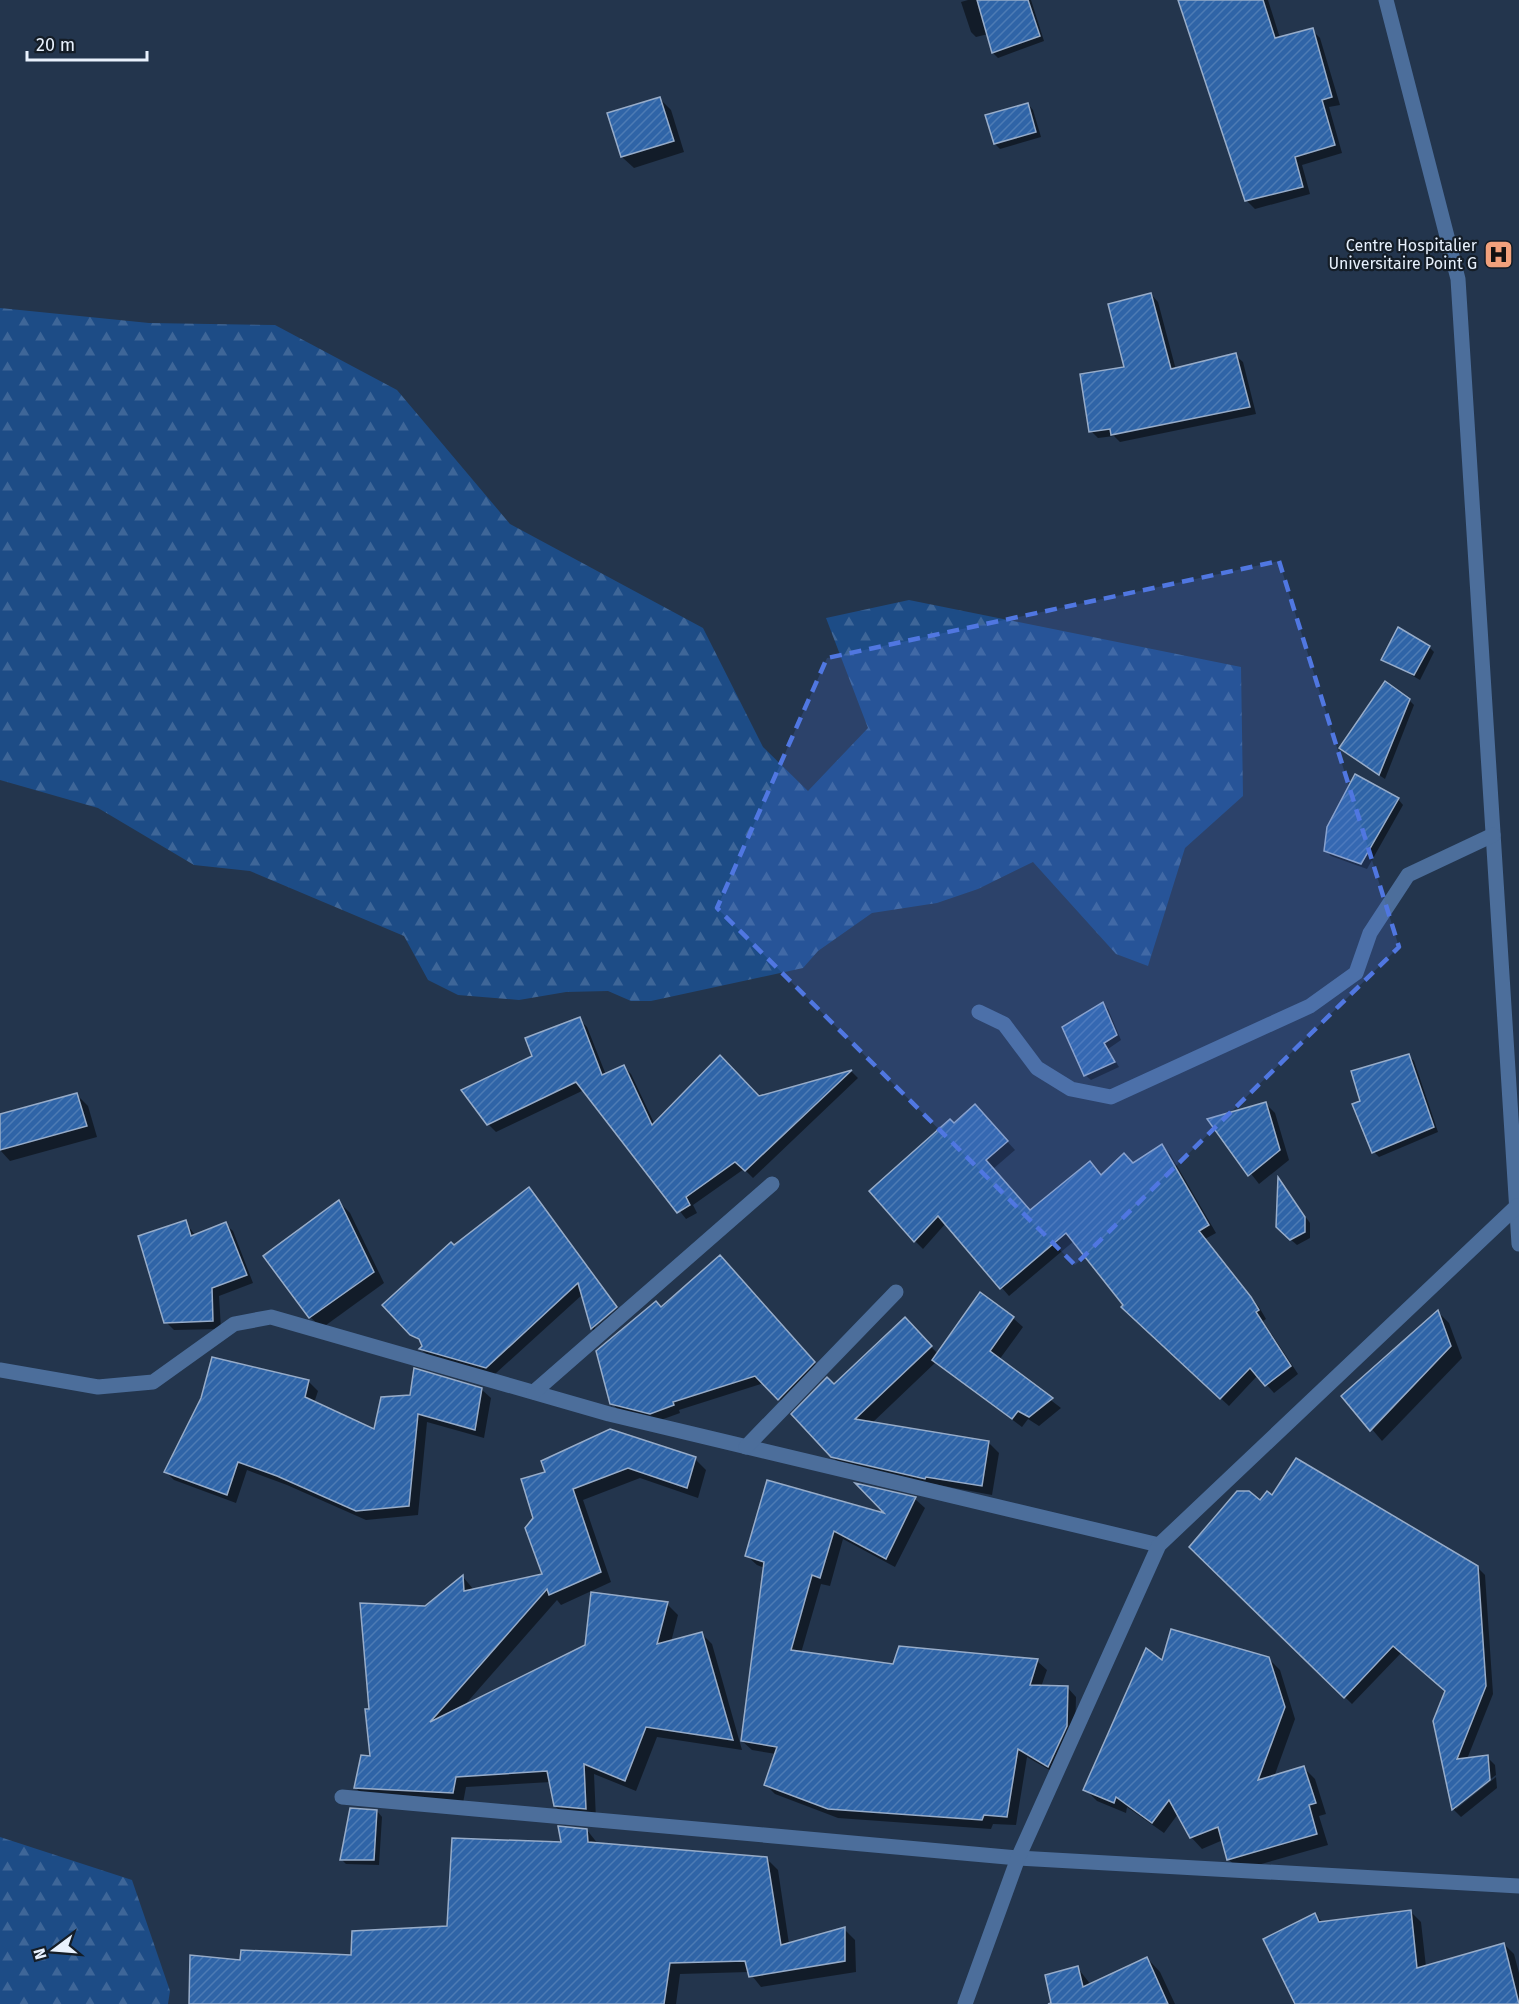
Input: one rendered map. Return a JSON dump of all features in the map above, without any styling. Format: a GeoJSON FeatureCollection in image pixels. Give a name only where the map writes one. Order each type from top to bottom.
{"type":"FeatureCollection","features":[{"type":"Feature","properties":{"kind":"street"},"geometry":{"type":"LineString","coordinates":[[1386,0],[1458,279],[1519,1244]]}},
{"type":"Feature","properties":{"kind":"street"},"geometry":{"type":"LineString","coordinates":[[979,1012],[1004,1024],[1037,1068],[1071,1089],[1111,1097],[1310,1006],[1356,973],[1370,933],[1408,875],[1493,835]]}},
{"type":"Feature","properties":{"kind":"street"},"geometry":{"type":"LineString","coordinates":[[534,1392],[772,1184]]}},
{"type":"Feature","properties":{"kind":"street"},"geometry":{"type":"LineString","coordinates":[[965,2004],[1018,1858],[1160,1545],[1517,1206]]}},
{"type":"Feature","properties":{"kind":"street"},"geometry":{"type":"LineString","coordinates":[[746,1447],[897,1292]]}},
{"type":"Feature","properties":{"kind":"street"},"geometry":{"type":"LineString","coordinates":[[0,1370],[98,1386],[153,1382],[234,1324],[270,1317],[609,1414],[1160,1545]]}},
{"type":"Feature","properties":{"kind":"street"},"geometry":{"type":"LineString","coordinates":[[342,1797],[1018,1858],[1519,1886]]}},
{"type":"Feature","properties":{"kind":"highlighted area"},"geometry":{"type":"Polygon","coordinates":[[[1279,561],[1399,947],[1075,1265],[717,908],[827,658],[1279,561]]]}},
{"type":"Feature","properties":{"kind":"green space"},"geometry":{"type":"Polygon","coordinates":[[[0,308],[149,323],[275,325],[397,390],[510,524],[703,628],[763,747],[808,791],[868,728],[826,618],[909,600],[1241,667],[1243,796],[1185,848],[1148,966],[1116,954],[1033,862],[978,889],[937,903],[872,913],[818,951],[803,968],[651,1001],[631,1001],[608,991],[566,992],[519,1000],[458,995],[428,980],[404,936],[250,871],[194,865],[98,808],[0,780],[0,308]]]}},
{"type":"Feature","properties":{"kind":"green space"},"geometry":{"type":"Polygon","coordinates":[[[0,1837],[132,1880],[170,1991],[168,2004],[0,2004],[0,1837]]]}},
{"type":"Feature","properties":{"kind":"building"},"geometry":{"type":"Polygon","coordinates":[[[977,0],[1028,0],[1040,36],[992,53],[977,0]]]}},
{"type":"Feature","properties":{"kind":"building"},"geometry":{"type":"Polygon","coordinates":[[[1178,0],[1263,0],[1275,38],[1313,28],[1332,97],[1322,100],[1335,145],[1295,157],[1303,187],[1245,201],[1178,0]]]}},
{"type":"Feature","properties":{"kind":"building"},"geometry":{"type":"Polygon","coordinates":[[[660,97],[674,141],[621,157],[607,113],[660,97]]]}},
{"type":"Feature","properties":{"kind":"building"},"geometry":{"type":"Polygon","coordinates":[[[1028,103],[1036,132],[994,144],[985,115],[1028,103]]]}},
{"type":"Feature","properties":{"kind":"building"},"geometry":{"type":"Polygon","coordinates":[[[1151,293],[1171,369],[1236,353],[1250,407],[1111,435],[1110,429],[1089,432],[1080,374],[1124,367],[1108,304],[1151,293]]]}},
{"type":"Feature","properties":{"kind":"building"},"geometry":{"type":"Polygon","coordinates":[[[1398,627],[1430,646],[1414,675],[1381,660],[1398,627]]]}},
{"type":"Feature","properties":{"kind":"building"},"geometry":{"type":"Polygon","coordinates":[[[1385,681],[1410,699],[1379,775],[1339,748],[1385,681]]]}},
{"type":"Feature","properties":{"kind":"building"},"geometry":{"type":"Polygon","coordinates":[[[1355,774],[1399,798],[1361,864],[1324,851],[1327,827],[1355,774]]]}},
{"type":"Feature","properties":{"kind":"building"},"geometry":{"type":"Polygon","coordinates":[[[1103,1002],[1117,1035],[1104,1043],[1115,1062],[1084,1076],[1062,1027],[1103,1002]]]}},
{"type":"Feature","properties":{"kind":"building"},"geometry":{"type":"Polygon","coordinates":[[[580,1017],[602,1075],[624,1065],[652,1125],[720,1055],[759,1096],[852,1070],[745,1171],[735,1162],[686,1197],[690,1205],[677,1213],[576,1082],[487,1125],[461,1090],[532,1056],[525,1038],[580,1017]]]}},
{"type":"Feature","properties":{"kind":"building"},"geometry":{"type":"Polygon","coordinates":[[[1409,1054],[1434,1127],[1372,1153],[1352,1104],[1360,1101],[1351,1071],[1409,1054]]]}},
{"type":"Feature","properties":{"kind":"building"},"geometry":{"type":"Polygon","coordinates":[[[77,1093],[87,1126],[0,1150],[0,1114],[77,1093]]]}},
{"type":"Feature","properties":{"kind":"building"},"geometry":{"type":"Polygon","coordinates":[[[1266,1102],[1280,1150],[1248,1176],[1207,1119],[1266,1102]]]}},
{"type":"Feature","properties":{"kind":"building"},"geometry":{"type":"Polygon","coordinates":[[[975,1104],[1008,1141],[986,1160],[1030,1210],[1090,1161],[1101,1175],[1124,1153],[1133,1163],[1162,1144],[1209,1225],[1199,1231],[1251,1297],[1259,1310],[1256,1312],[1291,1366],[1265,1386],[1250,1368],[1220,1399],[1121,1307],[1123,1305],[1066,1233],[1000,1289],[938,1216],[914,1242],[869,1191],[950,1119],[954,1123],[975,1104]]]}},
{"type":"Feature","properties":{"kind":"building"},"geometry":{"type":"Polygon","coordinates":[[[1278,1177],[1305,1217],[1305,1232],[1290,1240],[1276,1227],[1278,1177]]]}},
{"type":"Feature","properties":{"kind":"building"},"geometry":{"type":"Polygon","coordinates":[[[529,1187],[617,1307],[591,1329],[578,1283],[486,1368],[419,1349],[422,1346],[419,1339],[410,1335],[382,1305],[451,1242],[454,1245],[529,1187]]]}},
{"type":"Feature","properties":{"kind":"building"},"geometry":{"type":"Polygon","coordinates":[[[339,1200],[374,1272],[309,1318],[263,1256],[339,1200]]]}},
{"type":"Feature","properties":{"kind":"building"},"geometry":{"type":"Polygon","coordinates":[[[186,1220],[191,1236],[226,1222],[247,1275],[212,1288],[213,1321],[164,1323],[138,1236],[186,1220]]]}},
{"type":"Feature","properties":{"kind":"building"},"geometry":{"type":"Polygon","coordinates":[[[720,1255],[815,1362],[778,1400],[755,1376],[673,1402],[674,1405],[650,1414],[610,1404],[596,1351],[656,1301],[661,1307],[720,1255]]]}},
{"type":"Feature","properties":{"kind":"building"},"geometry":{"type":"Polygon","coordinates":[[[980,1292],[1014,1317],[990,1351],[1053,1398],[1029,1417],[1018,1411],[1012,1419],[932,1360],[980,1292]]]}},
{"type":"Feature","properties":{"kind":"building"},"geometry":{"type":"Polygon","coordinates":[[[1438,1310],[1451,1346],[1370,1431],[1341,1396],[1438,1310]]]}},
{"type":"Feature","properties":{"kind":"building"},"geometry":{"type":"Polygon","coordinates":[[[905,1317],[932,1346],[855,1419],[989,1441],[982,1486],[926,1477],[925,1479],[831,1457],[791,1414],[827,1377],[834,1384],[905,1317]]]}},
{"type":"Feature","properties":{"kind":"building"},"geometry":{"type":"Polygon","coordinates":[[[212,1357],[309,1380],[305,1397],[374,1429],[381,1397],[410,1395],[414,1368],[482,1388],[475,1430],[418,1414],[409,1506],[356,1511],[277,1476],[238,1462],[227,1495],[164,1472],[201,1398],[212,1357]]]}},
{"type":"Feature","properties":{"kind":"building"},"geometry":{"type":"Polygon","coordinates":[[[610,1429],[696,1457],[687,1488],[628,1468],[573,1489],[601,1572],[549,1595],[547,1589],[430,1722],[585,1645],[591,1592],[668,1602],[657,1644],[702,1632],[733,1740],[646,1727],[625,1781],[584,1764],[586,1809],[554,1806],[547,1771],[456,1777],[453,1793],[354,1788],[361,1755],[370,1756],[365,1709],[369,1709],[360,1603],[425,1606],[463,1575],[464,1591],[542,1574],[525,1528],[533,1518],[521,1479],[545,1472],[541,1461],[610,1429]]]}},
{"type":"Feature","properties":{"kind":"building"},"geometry":{"type":"Polygon","coordinates":[[[1296,1458],[1478,1566],[1486,1686],[1457,1759],[1488,1755],[1490,1780],[1452,1810],[1433,1721],[1445,1691],[1393,1646],[1344,1698],[1189,1547],[1237,1491],[1249,1491],[1260,1500],[1267,1491],[1272,1495],[1296,1458]]]}},
{"type":"Feature","properties":{"kind":"building"},"geometry":{"type":"Polygon","coordinates":[[[767,1480],[884,1513],[855,1483],[916,1497],[886,1559],[834,1531],[820,1578],[812,1575],[791,1650],[893,1664],[899,1646],[1038,1659],[1030,1685],[1068,1686],[1067,1726],[1048,1767],[1018,1749],[1007,1817],[984,1815],[982,1820],[828,1809],[764,1785],[777,1747],[741,1741],[764,1562],[745,1556],[767,1480]]]}},
{"type":"Feature","properties":{"kind":"building"},"geometry":{"type":"Polygon","coordinates":[[[1171,1629],[1269,1657],[1285,1707],[1258,1780],[1304,1766],[1316,1803],[1309,1805],[1317,1834],[1227,1860],[1218,1827],[1190,1838],[1169,1800],[1152,1823],[1116,1797],[1114,1803],[1083,1790],[1146,1648],[1162,1660],[1171,1629]]]}},
{"type":"Feature","properties":{"kind":"building"},"geometry":{"type":"Polygon","coordinates":[[[350,1808],[377,1810],[374,1860],[340,1860],[350,1808]]]}},
{"type":"Feature","properties":{"kind":"building"},"geometry":{"type":"Polygon","coordinates":[[[558,1826],[587,1829],[588,1842],[767,1857],[781,1945],[845,1927],[845,1961],[749,1977],[745,1961],[670,1963],[664,2004],[189,2004],[190,1955],[240,1960],[241,1950],[351,1955],[352,1931],[447,1926],[452,1838],[561,1842],[558,1826]]]}},
{"type":"Feature","properties":{"kind":"building"},"geometry":{"type":"Polygon","coordinates":[[[1411,1910],[1417,1968],[1504,1943],[1519,2004],[1295,2004],[1263,1939],[1315,1913],[1319,1922],[1411,1910]]]}},
{"type":"Feature","properties":{"kind":"building"},"geometry":{"type":"Polygon","coordinates":[[[1147,1957],[1168,2004],[1048,2004],[1051,2003],[1045,1975],[1078,1966],[1083,1987],[1147,1957]]]}},
{"type":"Feature","properties":{"kind":"place","name":"Centre Hospitalier Universitaire Point G"},"geometry":{"type":"Point","coordinates":[1498,254]}}]}
